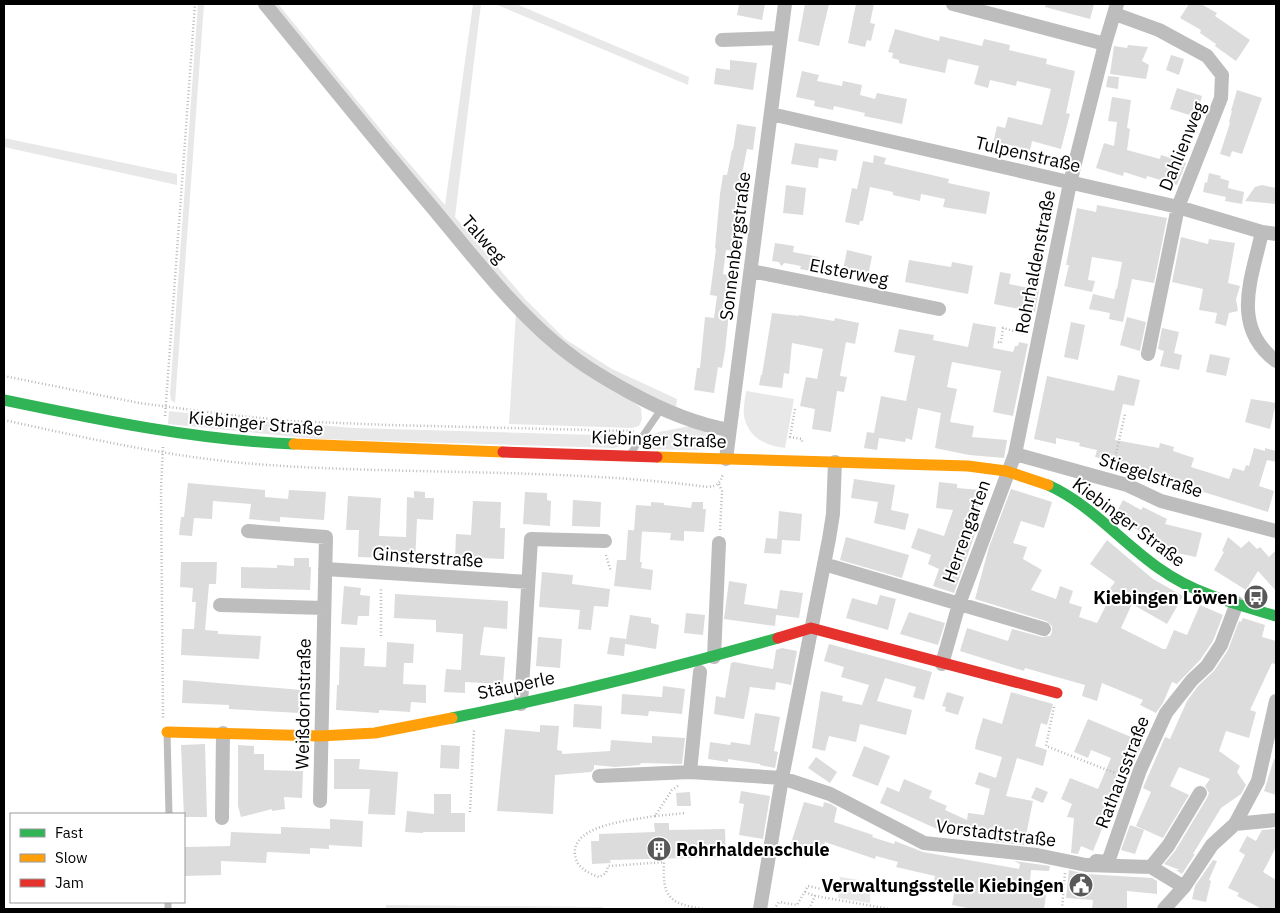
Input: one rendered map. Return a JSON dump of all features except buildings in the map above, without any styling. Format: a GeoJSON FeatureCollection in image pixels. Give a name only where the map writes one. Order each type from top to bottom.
{"type":"FeatureCollection","features":[{"type":"Feature","properties":{"kind":"street","name":"Talweg"},"geometry":{"type":"LineString","coordinates":[[265,4],[418,190],[532,322],[572,357],[592,370],[662,408],[696,422],[729,430]]}},
{"type":"Feature","properties":{"kind":"street","name":"Sonnenbergstraße"},"geometry":{"type":"LineString","coordinates":[[726,459],[752,271],[785,4]]}},
{"type":"Feature","properties":{"kind":"street"},"geometry":{"type":"LineString","coordinates":[[953,4],[1105,44]]}},
{"type":"Feature","properties":{"kind":"street","name":"Rohrhaldenstraße"},"geometry":{"type":"LineString","coordinates":[[1008,471],[1015,454],[1070,183],[1105,44],[1116,9]]}},
{"type":"Feature","properties":{"kind":"street","name":"Dahlienweg"},"geometry":{"type":"LineString","coordinates":[[1116,9],[1207,56],[1222,75],[1221,98],[1178,207],[1148,354]]}},
{"type":"Feature","properties":{"kind":"street"},"geometry":{"type":"LineString","coordinates":[[722,40],[780,38]]}},
{"type":"Feature","properties":{"kind":"street","name":"Tulpenstraße"},"geometry":{"type":"LineString","coordinates":[[771,114],[1178,207],[1262,232],[1276,234]]}},
{"type":"Feature","properties":{"kind":"street"},"geometry":{"type":"LineString","coordinates":[[1262,232],[1248,296],[1247,311],[1254,335],[1262,348],[1276,361]]}},
{"type":"Feature","properties":{"kind":"street","name":"Elsterweg"},"geometry":{"type":"LineString","coordinates":[[752,271],[939,309]]}},
{"type":"Feature","properties":{"kind":"street","name":"Kiebinger Straße"},"geometry":{"type":"LineString","coordinates":[[4,400],[115,423],[237,441],[324,447],[974,466],[1008,471],[1043,482],[1072,497],[1154,565],[1182,584],[1276,616]]}},
{"type":"Feature","properties":{"kind":"street","name":"Stiegelstraße"},"geometry":{"type":"LineString","coordinates":[[1015,454],[1127,485],[1161,501],[1276,531]]}},
{"type":"Feature","properties":{"kind":"street"},"geometry":{"type":"LineString","coordinates":[[760,909],[782,778],[833,514],[835,462]]}},
{"type":"Feature","properties":{"kind":"street","name":"Herrengarten"},"geometry":{"type":"LineString","coordinates":[[942,664],[959,604],[1008,471]]}},
{"type":"Feature","properties":{"kind":"street","name":"Weißdornstraße"},"geometry":{"type":"LineString","coordinates":[[248,531],[326,537],[320,801]]}},
{"type":"Feature","properties":{"kind":"street"},"geometry":{"type":"LineString","coordinates":[[520,704],[531,539],[604,541]]}},
{"type":"Feature","properties":{"kind":"street"},"geometry":{"type":"LineString","coordinates":[[714,657],[719,543]]}},
{"type":"Feature","properties":{"kind":"street","name":"Herrengarten"},"geometry":{"type":"LineString","coordinates":[[824,564],[1044,629]]}},
{"type":"Feature","properties":{"kind":"street","name":"Ginsterstraße"},"geometry":{"type":"LineString","coordinates":[[326,569],[528,582]]}},
{"type":"Feature","properties":{"kind":"street","name":"Rathausstraße"},"geometry":{"type":"LineString","coordinates":[[1086,865],[1091,861],[1108,862],[1136,781],[1166,713],[1192,680],[1207,666],[1221,645],[1237,604]]}},
{"type":"Feature","properties":{"kind":"street"},"geometry":{"type":"LineString","coordinates":[[220,605],[324,608]]}},
{"type":"Feature","properties":{"kind":"street"},"geometry":{"type":"LineString","coordinates":[[811,628],[1057,693]]}},
{"type":"Feature","properties":{"kind":"street","name":"Stäuperle"},"geometry":{"type":"LineString","coordinates":[[167,732],[320,736],[376,733],[520,704],[714,657],[811,628]]}},
{"type":"Feature","properties":{"kind":"street"},"geometry":{"type":"LineString","coordinates":[[690,772],[700,672]]}},
{"type":"Feature","properties":{"kind":"street"},"geometry":{"type":"LineString","coordinates":[[1164,909],[1184,888],[1212,845],[1235,824],[1258,781],[1276,701]]}},
{"type":"Feature","properties":{"kind":"street"},"geometry":{"type":"LineString","coordinates":[[222,818],[223,733]]}},
{"type":"Feature","properties":{"kind":"street","name":"Vorstadtstraße"},"geometry":{"type":"LineString","coordinates":[[599,776],[690,772],[782,778],[830,794],[924,843],[1037,856],[1086,865],[1151,867]]}},
{"type":"Feature","properties":{"kind":"street"},"geometry":{"type":"LineString","coordinates":[[1184,888],[1151,867],[1168,846],[1200,793]]}},
{"type":"Feature","properties":{"kind":"street"},"geometry":{"type":"LineString","coordinates":[[1235,824],[1276,820]]}},
{"type":"Feature","properties":{"kind":"lane"},"geometry":{"type":"LineString","coordinates":[[629,456],[662,408]]}},
{"type":"Feature","properties":{"kind":"lane"},"geometry":{"type":"LineString","coordinates":[[167,732],[168,813]]}},
{"type":"Feature","properties":{"kind":"path"},"geometry":{"type":"LineString","coordinates":[[167,732],[163,715],[163,453],[196,4]]}},
{"type":"Feature","properties":{"kind":"path"},"geometry":{"type":"LineString","coordinates":[[998,342],[1001,343],[1003,328],[1039,338]]}},
{"type":"Feature","properties":{"kind":"path"},"geometry":{"type":"LineString","coordinates":[[4,376],[103,396],[230,415],[320,422],[645,432]]}},
{"type":"Feature","properties":{"kind":"path"},"geometry":{"type":"LineString","coordinates":[[795,409],[790,437],[802,439],[799,461]]}},
{"type":"Feature","properties":{"kind":"path"},"geometry":{"type":"LineString","coordinates":[[1110,480],[1124,414]]}},
{"type":"Feature","properties":{"kind":"path"},"geometry":{"type":"LineString","coordinates":[[4,420],[163,453],[266,465],[635,478],[708,487],[719,484]]}},
{"type":"Feature","properties":{"kind":"path"},"geometry":{"type":"LineString","coordinates":[[719,543],[722,491],[719,484],[726,459]]}},
{"type":"Feature","properties":{"kind":"path"},"geometry":{"type":"LineString","coordinates":[[604,541],[611,572]]}},
{"type":"Feature","properties":{"kind":"path"},"geometry":{"type":"LineString","coordinates":[[381,572],[381,636]]}},
{"type":"Feature","properties":{"kind":"path"},"geometry":{"type":"LineString","coordinates":[[1057,693],[1046,746],[1136,781]]}},
{"type":"Feature","properties":{"kind":"path"},"geometry":{"type":"LineString","coordinates":[[470,812],[475,713]]}},
{"type":"Feature","properties":{"kind":"path"},"geometry":{"type":"LineString","coordinates":[[655,816],[672,790],[684,782],[690,772]]}},
{"type":"Feature","properties":{"kind":"path"},"geometry":{"type":"LineString","coordinates":[[686,813],[655,816],[598,826],[587,832],[575,848],[575,856],[579,867],[599,878],[606,874],[608,866],[664,862],[667,893],[684,906],[704,909]]}},
{"type":"Feature","properties":{"kind":"path"},"geometry":{"type":"LineString","coordinates":[[1062,909],[1066,861]]}},
{"type":"Feature","properties":{"kind":"path"},"geometry":{"type":"LineString","coordinates":[[774,909],[779,902],[788,906],[797,905],[808,886],[821,889]]}},
{"type":"Feature","properties":{"kind":"path"},"geometry":{"type":"LineString","coordinates":[[804,892],[815,896],[888,909]]}},
{"type":"Feature","properties":{"kind":"path"},"geometry":{"type":"LineString","coordinates":[[808,909],[815,896]]}},
{"type":"Feature","properties":{"kind":"shaded area"},"geometry":{"type":"Polygon","coordinates":[[[198,4],[204,4],[175,403],[171,400],[170,394],[198,4]]]}},
{"type":"Feature","properties":{"kind":"shaded area"},"geometry":{"type":"Polygon","coordinates":[[[270,4],[278,4],[445,205],[473,4],[481,4],[455,217],[525,299],[565,339],[612,369],[677,399],[676,407],[655,400],[579,355],[523,306],[270,4]]]}},
{"type":"Feature","properties":{"kind":"shaded area"},"geometry":{"type":"Polygon","coordinates":[[[495,4],[516,4],[689,77],[688,85],[495,4]]]}},
{"type":"Feature","properties":{"kind":"shaded area"},"geometry":{"type":"Polygon","coordinates":[[[4,138],[177,174],[177,185],[4,147],[4,138]]]}},
{"type":"Feature","properties":{"kind":"shaded area"},"geometry":{"type":"Polygon","coordinates":[[[516,312],[641,408],[642,419],[639,426],[632,428],[509,424],[516,312]]]}},
{"type":"Feature","properties":{"kind":"shaded area"},"geometry":{"type":"Polygon","coordinates":[[[746,391],[794,399],[785,448],[764,443],[749,430],[744,416],[746,391]]]}},
{"type":"Feature","properties":{"kind":"shaded area"},"geometry":{"type":"Polygon","coordinates":[[[169,411],[238,419],[355,428],[637,437],[632,443],[614,448],[317,439],[168,424],[169,411]]]}},
{"type":"Feature","properties":{"kind":"shaded area"},"geometry":{"type":"Polygon","coordinates":[[[690,426],[704,429],[709,439],[706,447],[697,450],[640,449],[647,436],[690,426]]]}},
{"type":"Feature","properties":{"kind":"shaded area"},"geometry":{"type":"Polygon","coordinates":[[[840,877],[871,882],[870,903],[838,898],[840,877]]]}},
{"type":"Feature","properties":{"kind":"shaded area"},"geometry":{"type":"Polygon","coordinates":[[[386,905],[603,907],[603,909],[386,909],[386,905]]]}},
{"type":"Feature","properties":{"kind":"traffic: fast"},"geometry":{"type":"LineString","coordinates":[[4,400],[112,422],[184,434],[294,444]]}},
{"type":"Feature","properties":{"kind":"traffic: fast"},"geometry":{"type":"LineString","coordinates":[[1048,485],[1079,503],[1173,578],[1202,592],[1276,616]]}},
{"type":"Feature","properties":{"kind":"traffic: fast"},"geometry":{"type":"LineString","coordinates":[[452,718],[616,681],[778,638]]}},
{"type":"Feature","properties":{"kind":"traffic: slow"},"geometry":{"type":"LineString","coordinates":[[294,444],[503,452]]}},
{"type":"Feature","properties":{"kind":"traffic: slow"},"geometry":{"type":"LineString","coordinates":[[657,457],[968,466],[1006,471],[1048,485]]}},
{"type":"Feature","properties":{"kind":"traffic: slow"},"geometry":{"type":"LineString","coordinates":[[167,732],[320,736],[375,733],[452,718]]}},
{"type":"Feature","properties":{"kind":"traffic: jam"},"geometry":{"type":"LineString","coordinates":[[503,452],[657,457]]}},
{"type":"Feature","properties":{"kind":"traffic: jam"},"geometry":{"type":"LineString","coordinates":[[778,638],[811,628],[1057,693]]}},
{"type":"Feature","properties":{"kind":"place","name":"Kiebingen Löwen"},"geometry":{"type":"Point","coordinates":[1256,597]}},
{"type":"Feature","properties":{"kind":"place","name":"Rohrhaldenschule"},"geometry":{"type":"Point","coordinates":[659,849]}},
{"type":"Feature","properties":{"kind":"place","name":"Verwaltungsstelle Kiebingen"},"geometry":{"type":"Point","coordinates":[1081,885]}}]}
